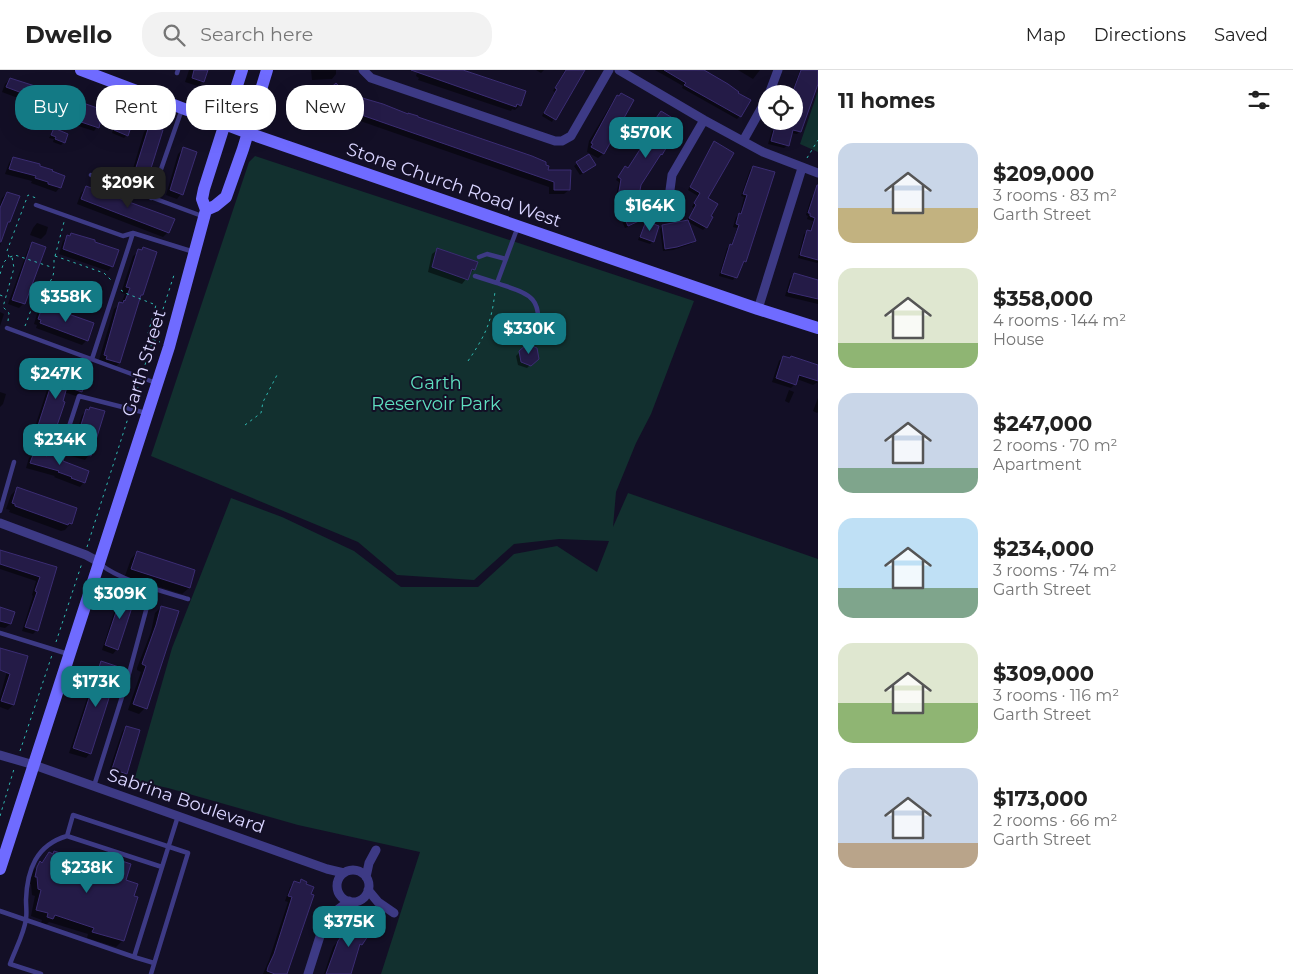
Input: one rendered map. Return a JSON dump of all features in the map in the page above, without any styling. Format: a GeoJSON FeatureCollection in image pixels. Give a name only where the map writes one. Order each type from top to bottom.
{"type":"FeatureCollection","features":[{"type":"Feature","properties":{"kind":"main road","name":"Stone Church Road West"},"geometry":{"type":"LineString","coordinates":[[81,70],[186,109]]}},
{"type":"Feature","properties":{"kind":"main road","name":"Garth Street"},"geometry":{"type":"LineString","coordinates":[[237,85],[242,70]]}},
{"type":"Feature","properties":{"kind":"main road"},"geometry":{"type":"LineString","coordinates":[[205,213],[226,197],[267,70]]}},
{"type":"Feature","properties":{"kind":"main road","name":"Garth Street"},"geometry":{"type":"LineString","coordinates":[[0,868],[169,347],[205,213],[202,199],[204,189],[223,130]]}},
{"type":"Feature","properties":{"kind":"main road","name":"Stone Church Road West"},"geometry":{"type":"LineString","coordinates":[[240,130],[818,328]]}},
{"type":"Feature","properties":{"kind":"street"},"geometry":{"type":"LineString","coordinates":[[363,70],[371,78],[555,141],[562,141],[571,136],[609,70]]}},
{"type":"Feature","properties":{"kind":"street"},"geometry":{"type":"LineString","coordinates":[[619,70],[763,152],[818,173]]}},
{"type":"Feature","properties":{"kind":"street"},"geometry":{"type":"LineString","coordinates":[[772,85],[778,70]]}},
{"type":"Feature","properties":{"kind":"street"},"geometry":{"type":"LineString","coordinates":[[743,141],[758,114]]}},
{"type":"Feature","properties":{"kind":"street"},"geometry":{"type":"LineString","coordinates":[[668,205],[672,175],[704,120]]}},
{"type":"Feature","properties":{"kind":"street"},"geometry":{"type":"LineString","coordinates":[[758,309],[802,168]]}},
{"type":"Feature","properties":{"kind":"street"},"geometry":{"type":"LineString","coordinates":[[0,523],[86,555],[98,562]]}},
{"type":"Feature","properties":{"kind":"street","name":"Sabrina Boulevard"},"geometry":{"type":"LineString","coordinates":[[0,755],[34,765],[327,869],[344,873]]}},
{"type":"Feature","properties":{"kind":"street"},"geometry":{"type":"LineString","coordinates":[[339,893],[349,901],[356,902],[362,898],[368,890],[366,877],[369,863],[376,850]]}},
{"type":"Feature","properties":{"kind":"street"},"geometry":{"type":"LineString","coordinates":[[338,882],[344,873],[357,870],[369,863]]}},
{"type":"Feature","properties":{"kind":"street"},"geometry":{"type":"LineString","coordinates":[[327,869],[338,882],[339,893],[333,914]]}},
{"type":"Feature","properties":{"kind":"street"},"geometry":{"type":"LineString","coordinates":[[357,870],[366,877]]}},
{"type":"Feature","properties":{"kind":"street"},"geometry":{"type":"LineString","coordinates":[[368,890],[378,902],[394,913]]}},
{"type":"Feature","properties":{"kind":"street"},"geometry":{"type":"LineString","coordinates":[[362,898],[378,902]]}},
{"type":"Feature","properties":{"kind":"street"},"geometry":{"type":"LineString","coordinates":[[308,974],[322,930],[333,914],[349,901]]}},
{"type":"Feature","properties":{"kind":"lane"},"geometry":{"type":"LineString","coordinates":[[151,198],[182,108]]}},
{"type":"Feature","properties":{"kind":"lane"},"geometry":{"type":"LineString","coordinates":[[90,175],[151,198],[205,213]]}},
{"type":"Feature","properties":{"kind":"lane"},"geometry":{"type":"LineString","coordinates":[[36,205],[123,236],[132,233],[195,252]]}},
{"type":"Feature","properties":{"kind":"lane"},"geometry":{"type":"LineString","coordinates":[[497,285],[518,226]]}},
{"type":"Feature","properties":{"kind":"lane"},"geometry":{"type":"LineString","coordinates":[[92,359],[132,233]]}},
{"type":"Feature","properties":{"kind":"lane"},"geometry":{"type":"LineString","coordinates":[[480,257],[487,254],[506,258]]}},
{"type":"Feature","properties":{"kind":"lane"},"geometry":{"type":"LineString","coordinates":[[475,276],[532,299],[537,305],[539,312],[537,331]]}},
{"type":"Feature","properties":{"kind":"lane"},"geometry":{"type":"LineString","coordinates":[[7,328],[157,383]]}},
{"type":"Feature","properties":{"kind":"lane"},"geometry":{"type":"LineString","coordinates":[[62,445],[79,396],[147,413]]}},
{"type":"Feature","properties":{"kind":"lane"},"geometry":{"type":"LineString","coordinates":[[0,511],[14,462]]}},
{"type":"Feature","properties":{"kind":"lane"},"geometry":{"type":"LineString","coordinates":[[98,562],[108,571],[152,588],[188,599]]}},
{"type":"Feature","properties":{"kind":"lane"},"geometry":{"type":"LineString","coordinates":[[94,786],[127,681],[152,588]]}},
{"type":"Feature","properties":{"kind":"lane"},"geometry":{"type":"LineString","coordinates":[[0,633],[70,654]]}},
{"type":"Feature","properties":{"kind":"lane"},"geometry":{"type":"LineString","coordinates":[[67,836],[73,815],[188,853],[151,974]]}},
{"type":"Feature","properties":{"kind":"lane"},"geometry":{"type":"LineString","coordinates":[[134,957],[178,816]]}},
{"type":"Feature","properties":{"kind":"lane"},"geometry":{"type":"LineString","coordinates":[[41,974],[10,964],[26,920],[27,891],[34,861],[37,855],[50,843],[67,836],[162,867]]}},
{"type":"Feature","properties":{"kind":"lane"},"geometry":{"type":"LineString","coordinates":[[0,911],[154,964]]}},
{"type":"Feature","properties":{"kind":"path"},"geometry":{"type":"LineString","coordinates":[[802,168],[818,140]]}},
{"type":"Feature","properties":{"kind":"path"},"geometry":{"type":"LineString","coordinates":[[7,328],[9,313],[3,307],[14,268],[7,251],[28,195],[39,199],[36,205]]}},
{"type":"Feature","properties":{"kind":"path"},"geometry":{"type":"LineString","coordinates":[[22,333],[37,297],[50,283],[54,274],[55,256],[66,215]]}},
{"type":"Feature","properties":{"kind":"path"},"geometry":{"type":"LineString","coordinates":[[0,274],[4,262],[16,255],[54,268]]}},
{"type":"Feature","properties":{"kind":"path"},"geometry":{"type":"LineString","coordinates":[[55,256],[104,273],[125,293],[156,305],[147,337],[169,347]]}},
{"type":"Feature","properties":{"kind":"path"},"geometry":{"type":"LineString","coordinates":[[0,816],[29,721],[86,555],[152,339],[174,275],[190,268]]}},
{"type":"Feature","properties":{"kind":"path"},"geometry":{"type":"LineString","coordinates":[[468,361],[485,336],[493,311],[497,285]]}},
{"type":"Feature","properties":{"kind":"path"},"geometry":{"type":"LineString","coordinates":[[0,295],[6,298]]}},
{"type":"Feature","properties":{"kind":"path"},"geometry":{"type":"LineString","coordinates":[[6,295],[11,296]]}},
{"type":"Feature","properties":{"kind":"path"},"geometry":{"type":"LineString","coordinates":[[245,425],[260,413],[263,402],[277,375]]}},
{"type":"Feature","properties":{"kind":"green space"},"geometry":{"type":"Polygon","coordinates":[[[818,91],[818,152],[800,144],[818,91]]]}},
{"type":"Feature","properties":{"kind":"green space","name":"Garth Reservoir Park"},"geometry":{"type":"Polygon","coordinates":[[[255,156],[694,301],[651,414],[636,443],[616,492],[613,527],[628,493],[818,559],[818,974],[381,974],[420,852],[298,825],[168,788],[134,781],[172,648],[231,498],[282,517],[354,551],[401,587],[478,587],[514,554],[557,546],[597,572],[609,541],[559,539],[514,544],[474,580],[397,575],[358,542],[151,456],[249,162],[255,156]]]}},
{"type":"Feature","properties":{"kind":"building"},"geometry":{"type":"Polygon","coordinates":[[[194,70],[208,70],[204,82],[192,78],[194,70]]]}},
{"type":"Feature","properties":{"kind":"building"},"geometry":{"type":"Polygon","coordinates":[[[411,70],[463,70],[526,91],[521,106],[517,104],[516,107],[411,70]]]}},
{"type":"Feature","properties":{"kind":"building"},"geometry":{"type":"Polygon","coordinates":[[[566,70],[585,70],[556,120],[544,113],[557,89],[555,88],[566,70]]]}},
{"type":"Feature","properties":{"kind":"building"},"geometry":{"type":"Polygon","coordinates":[[[664,70],[704,70],[751,100],[741,117],[684,85],[686,83],[664,70]]]}},
{"type":"Feature","properties":{"kind":"building"},"geometry":{"type":"Polygon","coordinates":[[[801,70],[818,70],[818,84],[803,126],[803,85],[795,85],[801,70]]]}},
{"type":"Feature","properties":{"kind":"building"},"geometry":{"type":"Polygon","coordinates":[[[10,78],[32,85],[15,85],[15,90],[6,87],[10,78]]]}},
{"type":"Feature","properties":{"kind":"building"},"geometry":{"type":"Polygon","coordinates":[[[621,93],[634,100],[604,154],[591,147],[593,144],[591,143],[617,95],[619,96],[621,93]]]}},
{"type":"Feature","properties":{"kind":"building"},"geometry":{"type":"Polygon","coordinates":[[[364,98],[532,156],[546,162],[546,165],[549,166],[548,170],[571,170],[570,190],[554,190],[554,182],[364,116],[364,98]]]}},
{"type":"Feature","properties":{"kind":"building"},"geometry":{"type":"Polygon","coordinates":[[[86,104],[96,108],[96,127],[86,124],[86,104]]]}},
{"type":"Feature","properties":{"kind":"building"},"geometry":{"type":"Polygon","coordinates":[[[661,111],[681,123],[641,185],[637,206],[617,203],[621,179],[618,177],[625,166],[628,168],[657,123],[654,121],[661,111]]]}},
{"type":"Feature","properties":{"kind":"building"},"geometry":{"type":"Polygon","coordinates":[[[53,130],[68,134],[65,143],[51,135],[53,130]]]}},
{"type":"Feature","properties":{"kind":"building"},"geometry":{"type":"Polygon","coordinates":[[[114,130],[130,130],[128,136],[114,130]]]}},
{"type":"Feature","properties":{"kind":"building"},"geometry":{"type":"Polygon","coordinates":[[[148,130],[163,130],[147,181],[133,177],[148,130]]]}},
{"type":"Feature","properties":{"kind":"building"},"geometry":{"type":"Polygon","coordinates":[[[774,130],[793,130],[789,146],[771,141],[774,130]]]}},
{"type":"Feature","properties":{"kind":"building"},"geometry":{"type":"Polygon","coordinates":[[[714,141],[734,153],[708,198],[718,204],[707,228],[689,218],[700,193],[690,187],[714,141]]]}},
{"type":"Feature","properties":{"kind":"building"},"geometry":{"type":"Polygon","coordinates":[[[183,147],[197,152],[183,195],[170,190],[183,147]]]}},
{"type":"Feature","properties":{"kind":"building"},"geometry":{"type":"Polygon","coordinates":[[[589,154],[596,165],[583,173],[576,162],[589,154]]]}},
{"type":"Feature","properties":{"kind":"building"},"geometry":{"type":"Polygon","coordinates":[[[13,157],[40,164],[40,166],[65,176],[61,188],[35,178],[36,176],[9,169],[13,157]]]}},
{"type":"Feature","properties":{"kind":"building"},"geometry":{"type":"Polygon","coordinates":[[[753,166],[775,172],[746,262],[744,261],[737,278],[721,273],[730,244],[732,245],[739,225],[736,224],[747,195],[743,194],[753,166]]]}},
{"type":"Feature","properties":{"kind":"building"},"geometry":{"type":"Polygon","coordinates":[[[817,185],[818,260],[800,255],[807,230],[811,231],[815,218],[808,213],[817,185]]]}},
{"type":"Feature","properties":{"kind":"building"},"geometry":{"type":"Polygon","coordinates":[[[86,186],[175,219],[169,233],[81,199],[86,186]]]}},
{"type":"Feature","properties":{"kind":"building"},"geometry":{"type":"Polygon","coordinates":[[[7,192],[20,196],[0,242],[0,208],[7,192]]]}},
{"type":"Feature","properties":{"kind":"building"},"geometry":{"type":"Polygon","coordinates":[[[643,206],[648,217],[628,226],[623,215],[643,206]]]}},
{"type":"Feature","properties":{"kind":"building"},"geometry":{"type":"Polygon","coordinates":[[[688,220],[696,241],[665,249],[662,225],[688,220]]]}},
{"type":"Feature","properties":{"kind":"building"},"geometry":{"type":"Polygon","coordinates":[[[646,221],[659,226],[654,242],[640,237],[646,221]]]}},
{"type":"Feature","properties":{"kind":"building"},"geometry":{"type":"Polygon","coordinates":[[[71,233],[119,250],[113,267],[63,249],[67,235],[70,236],[71,233]]]}},
{"type":"Feature","properties":{"kind":"building"},"geometry":{"type":"Polygon","coordinates":[[[32,242],[46,247],[25,304],[12,300],[32,242]]]}},
{"type":"Feature","properties":{"kind":"building"},"geometry":{"type":"Polygon","coordinates":[[[143,247],[157,252],[143,295],[141,295],[120,363],[106,359],[107,356],[104,355],[119,302],[123,303],[125,301],[130,288],[126,287],[138,249],[142,250],[143,247]]]}},
{"type":"Feature","properties":{"kind":"building"},"geometry":{"type":"Polygon","coordinates":[[[437,248],[478,262],[475,270],[472,269],[468,280],[432,267],[437,248]]]}},
{"type":"Feature","properties":{"kind":"building"},"geometry":{"type":"Polygon","coordinates":[[[794,273],[818,280],[818,299],[788,292],[794,273]]]}},
{"type":"Feature","properties":{"kind":"building"},"geometry":{"type":"Polygon","coordinates":[[[43,305],[94,323],[88,341],[40,323],[41,320],[38,319],[43,305]]]}},
{"type":"Feature","properties":{"kind":"building"},"geometry":{"type":"Polygon","coordinates":[[[527,344],[537,348],[539,359],[531,366],[521,362],[519,351],[527,344]]]}},
{"type":"Feature","properties":{"kind":"building"},"geometry":{"type":"Polygon","coordinates":[[[783,356],[790,358],[791,356],[818,365],[818,381],[799,375],[796,385],[776,378],[783,356]]]}},
{"type":"Feature","properties":{"kind":"building"},"geometry":{"type":"Polygon","coordinates":[[[45,365],[86,379],[82,392],[67,387],[63,401],[65,402],[52,440],[50,439],[49,443],[34,438],[52,382],[41,378],[45,365]]]}},
{"type":"Feature","properties":{"kind":"building"},"geometry":{"type":"Polygon","coordinates":[[[90,407],[105,411],[91,456],[75,451],[76,448],[74,447],[86,409],[89,410],[90,407]]]}},
{"type":"Feature","properties":{"kind":"building"},"geometry":{"type":"Polygon","coordinates":[[[34,452],[47,456],[48,453],[64,458],[63,461],[89,471],[85,483],[59,471],[30,463],[34,452]]]}},
{"type":"Feature","properties":{"kind":"building"},"geometry":{"type":"Polygon","coordinates":[[[17,487],[77,508],[72,524],[69,523],[68,525],[15,506],[12,503],[17,487]]]}},
{"type":"Feature","properties":{"kind":"building"},"geometry":{"type":"Polygon","coordinates":[[[0,550],[57,567],[38,631],[25,627],[40,577],[0,564],[0,550]]]}},
{"type":"Feature","properties":{"kind":"building"},"geometry":{"type":"Polygon","coordinates":[[[137,551],[195,570],[190,588],[131,569],[137,551]]]}},
{"type":"Feature","properties":{"kind":"building"},"geometry":{"type":"Polygon","coordinates":[[[123,591],[136,595],[118,650],[105,645],[123,591]]]}},
{"type":"Feature","properties":{"kind":"building"},"geometry":{"type":"Polygon","coordinates":[[[161,606],[179,611],[147,709],[133,704],[146,666],[142,664],[161,606]]]}},
{"type":"Feature","properties":{"kind":"building"},"geometry":{"type":"Polygon","coordinates":[[[0,607],[15,612],[11,624],[0,621],[0,607]]]}},
{"type":"Feature","properties":{"kind":"building"},"geometry":{"type":"Polygon","coordinates":[[[0,648],[28,656],[14,705],[1,701],[10,674],[0,670],[0,648]]]}},
{"type":"Feature","properties":{"kind":"building"},"geometry":{"type":"Polygon","coordinates":[[[101,661],[119,667],[91,754],[73,748],[101,661]]]}},
{"type":"Feature","properties":{"kind":"building"},"geometry":{"type":"Polygon","coordinates":[[[126,726],[140,730],[127,774],[112,769],[126,726]]]}},
{"type":"Feature","properties":{"kind":"building"},"geometry":{"type":"Polygon","coordinates":[[[54,851],[76,858],[77,855],[83,857],[82,859],[115,870],[119,860],[131,864],[126,880],[138,884],[134,896],[138,897],[124,941],[92,932],[94,928],[55,915],[53,919],[47,917],[48,913],[36,910],[41,890],[38,889],[37,877],[35,877],[37,867],[49,852],[53,854],[54,851]]]}},
{"type":"Feature","properties":{"kind":"building"},"geometry":{"type":"Polygon","coordinates":[[[301,879],[307,882],[306,884],[314,887],[311,894],[314,895],[287,974],[275,974],[267,971],[268,967],[292,897],[288,896],[294,881],[300,883],[301,879]]]}},
{"type":"Feature","properties":{"kind":"building"},"geometry":{"type":"Polygon","coordinates":[[[355,918],[360,922],[362,919],[369,923],[367,927],[372,930],[362,945],[360,944],[351,974],[326,974],[338,941],[355,918]]]}}]}
